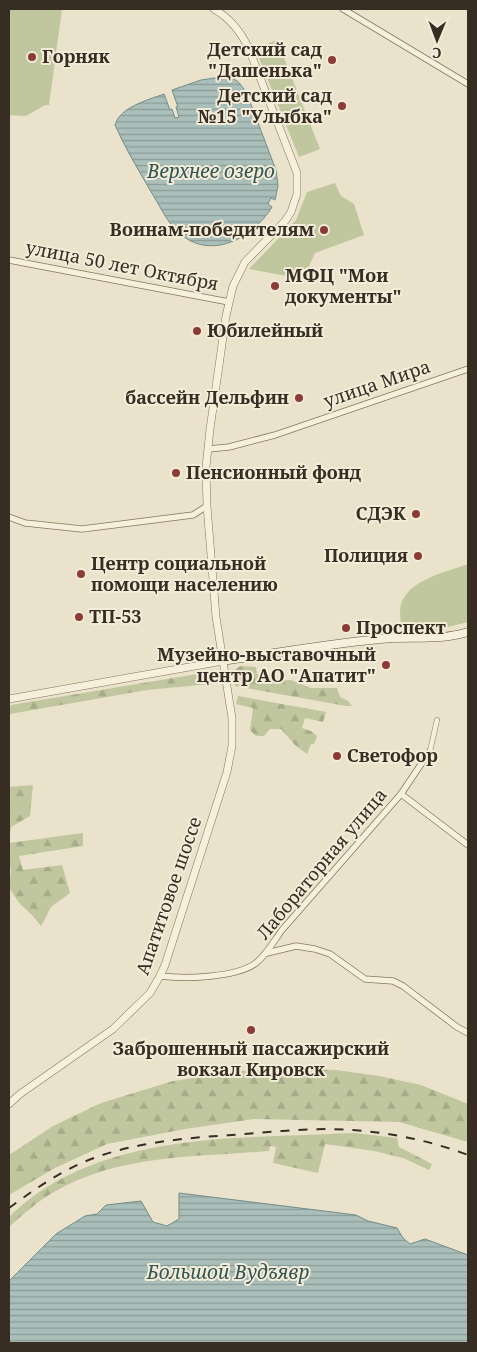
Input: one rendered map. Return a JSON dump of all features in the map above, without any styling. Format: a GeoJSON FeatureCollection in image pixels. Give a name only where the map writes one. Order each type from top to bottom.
{"type":"FeatureCollection","features":[{"type":"Feature","properties":{"kind":"main road"},"geometry":{"type":"LineString","coordinates":[[223,660],[356,641],[433,639],[468,632]]}},
{"type":"Feature","properties":{"kind":"street"},"geometry":{"type":"LineString","coordinates":[[344,9],[468,84]]}},
{"type":"Feature","properties":{"kind":"street","name":"Апатитовое шоссе"},"geometry":{"type":"LineString","coordinates":[[9,1104],[113,1029],[150,993],[160,976],[212,819],[232,746],[230,701],[214,592],[207,506],[206,473],[208,449],[229,302],[236,277],[245,262],[291,212],[297,194],[297,173],[250,49],[237,29],[220,10]]}},
{"type":"Feature","properties":{"kind":"street","name":"улица 50 лет Октября"},"geometry":{"type":"LineString","coordinates":[[9,260],[229,302]]}},
{"type":"Feature","properties":{"kind":"street","name":"улица Мира"},"geometry":{"type":"LineString","coordinates":[[208,449],[229,447],[275,435],[468,369]]}},
{"type":"Feature","properties":{"kind":"street"},"geometry":{"type":"LineString","coordinates":[[9,517],[25,523],[82,529],[193,514],[207,506]]}},
{"type":"Feature","properties":{"kind":"street"},"geometry":{"type":"LineString","coordinates":[[9,699],[223,660]]}},
{"type":"Feature","properties":{"kind":"street"},"geometry":{"type":"LineString","coordinates":[[430,751],[437,720]]}},
{"type":"Feature","properties":{"kind":"street","name":"Лабораторная улица"},"geometry":{"type":"LineString","coordinates":[[160,976],[181,979],[192,978],[240,971],[254,964],[266,953],[282,930],[401,794],[430,751]]}},
{"type":"Feature","properties":{"kind":"street","name":"Лабораторная улица"},"geometry":{"type":"LineString","coordinates":[[401,794],[468,846]]}},
{"type":"Feature","properties":{"kind":"street","name":"Лабораторная улица"},"geometry":{"type":"LineString","coordinates":[[266,953],[296,946],[330,954],[365,979],[393,981],[403,986],[457,1027],[468,1033]]}},
{"type":"Feature","properties":{"kind":"green space","name":"Горняк"},"geometry":{"type":"Polygon","coordinates":[[[9,9],[62,9],[49,105],[45,105],[26,116],[9,115],[9,9]]]}},
{"type":"Feature","properties":{"kind":"green space"},"geometry":{"type":"Polygon","coordinates":[[[277,40],[320,149],[299,157],[255,48],[277,40]]]}},
{"type":"Feature","properties":{"kind":"green space"},"geometry":{"type":"Polygon","coordinates":[[[335,183],[341,196],[354,204],[364,235],[315,253],[306,273],[292,277],[249,269],[296,220],[307,192],[335,183]]]}},
{"type":"Feature","properties":{"kind":"green space"},"geometry":{"type":"Polygon","coordinates":[[[468,564],[468,622],[436,630],[402,630],[400,610],[403,600],[409,591],[426,579],[468,564]]]}},
{"type":"Feature","properties":{"kind":"green space"},"geometry":{"type":"Polygon","coordinates":[[[240,666],[256,667],[257,674],[267,674],[269,681],[291,680],[311,688],[337,688],[340,697],[348,701],[352,706],[235,686],[233,677],[236,676],[235,670],[240,666]]]}},
{"type":"Feature","properties":{"kind":"green space"},"geometry":{"type":"Polygon","coordinates":[[[217,673],[220,683],[147,690],[10,714],[9,710],[11,705],[197,674],[217,673]]]}},
{"type":"Feature","properties":{"kind":"green space"},"geometry":{"type":"Polygon","coordinates":[[[238,696],[326,712],[323,722],[305,718],[302,728],[311,731],[317,736],[307,754],[295,745],[281,729],[270,729],[264,736],[256,736],[250,730],[253,708],[236,704],[238,696]]]}},
{"type":"Feature","properties":{"kind":"green space"},"geometry":{"type":"Polygon","coordinates":[[[33,785],[30,816],[11,827],[9,838],[9,787],[33,785]]]}},
{"type":"Feature","properties":{"kind":"green space"},"geometry":{"type":"Polygon","coordinates":[[[83,833],[83,846],[19,856],[23,870],[62,865],[70,893],[51,907],[41,926],[20,904],[9,888],[11,870],[9,843],[83,833]]]}},
{"type":"Feature","properties":{"kind":"green space"},"geometry":{"type":"Polygon","coordinates":[[[289,1068],[336,1070],[379,1076],[421,1085],[468,1104],[468,1142],[399,1122],[254,1119],[185,1129],[107,1144],[55,1168],[9,1195],[9,1155],[53,1126],[101,1103],[173,1081],[242,1071],[289,1068]]]}},
{"type":"Feature","properties":{"kind":"green space"},"geometry":{"type":"Polygon","coordinates":[[[354,1133],[397,1138],[399,1147],[432,1164],[429,1170],[403,1158],[374,1151],[325,1144],[318,1173],[273,1163],[276,1147],[270,1146],[269,1151],[186,1157],[132,1164],[105,1170],[54,1192],[9,1227],[9,1217],[45,1189],[84,1168],[127,1154],[172,1145],[218,1139],[354,1133]]]}},
{"type":"Feature","properties":{"kind":"water","name":"Верхнее озеро"},"geometry":{"type":"Polygon","coordinates":[[[221,77],[237,81],[247,94],[276,170],[278,186],[275,200],[271,198],[268,204],[272,207],[254,228],[230,242],[204,245],[190,241],[170,223],[115,125],[128,109],[164,94],[175,118],[179,117],[176,107],[178,107],[172,90],[201,80],[221,77]]]}},
{"type":"Feature","properties":{"kind":"water","name":"Большой Вудъявр"},"geometry":{"type":"Polygon","coordinates":[[[179,1193],[356,1215],[368,1221],[397,1228],[403,1238],[410,1244],[425,1239],[468,1255],[468,1343],[9,1343],[9,1281],[56,1234],[85,1216],[97,1214],[106,1205],[141,1201],[153,1222],[167,1226],[179,1219],[179,1193]]]}},
{"type":"Feature","properties":{"kind":"railway"},"geometry":{"type":"LineString","coordinates":[[9,1208],[50,1180],[94,1158],[145,1144],[179,1139],[292,1130],[353,1130],[412,1138],[468,1155]]}},
{"type":"Feature","properties":{"kind":"place","name":"Горняк"},"geometry":{"type":"Point","coordinates":[32,57]}},
{"type":"Feature","properties":{"kind":"place","name":"Детский сад \"Дашенька\""},"geometry":{"type":"Point","coordinates":[332,60]}},
{"type":"Feature","properties":{"kind":"place","name":"Детский сад №15 \"Улыбка\""},"geometry":{"type":"Point","coordinates":[342,106]}},
{"type":"Feature","properties":{"kind":"place","name":"Воинам-победителям"},"geometry":{"type":"Point","coordinates":[324,230]}},
{"type":"Feature","properties":{"kind":"place","name":"МФЦ \"Мои документы\""},"geometry":{"type":"Point","coordinates":[275,286]}},
{"type":"Feature","properties":{"kind":"place","name":"Юбилейный"},"geometry":{"type":"Point","coordinates":[197,331]}},
{"type":"Feature","properties":{"kind":"place","name":"бассейн Дельфин"},"geometry":{"type":"Point","coordinates":[299,398]}},
{"type":"Feature","properties":{"kind":"place","name":"Пенсионный фонд"},"geometry":{"type":"Point","coordinates":[176,473]}},
{"type":"Feature","properties":{"kind":"place","name":"СДЭК"},"geometry":{"type":"Point","coordinates":[416,514]}},
{"type":"Feature","properties":{"kind":"place","name":"Полиция"},"geometry":{"type":"Point","coordinates":[418,556]}},
{"type":"Feature","properties":{"kind":"place","name":"Центр социальной помощи населению"},"geometry":{"type":"Point","coordinates":[81,574]}},
{"type":"Feature","properties":{"kind":"place","name":"ТП-53"},"geometry":{"type":"Point","coordinates":[79,617]}},
{"type":"Feature","properties":{"kind":"place","name":"Проспект"},"geometry":{"type":"Point","coordinates":[346,628]}},
{"type":"Feature","properties":{"kind":"place","name":"Музейно-выставочный центр АО \"Апатит\""},"geometry":{"type":"Point","coordinates":[386,665]}},
{"type":"Feature","properties":{"kind":"place","name":"Светофор"},"geometry":{"type":"Point","coordinates":[337,756]}},
{"type":"Feature","properties":{"kind":"place","name":"Заброшенный пассажирский вокзал Кировск"},"geometry":{"type":"Point","coordinates":[251,1030]}}]}
